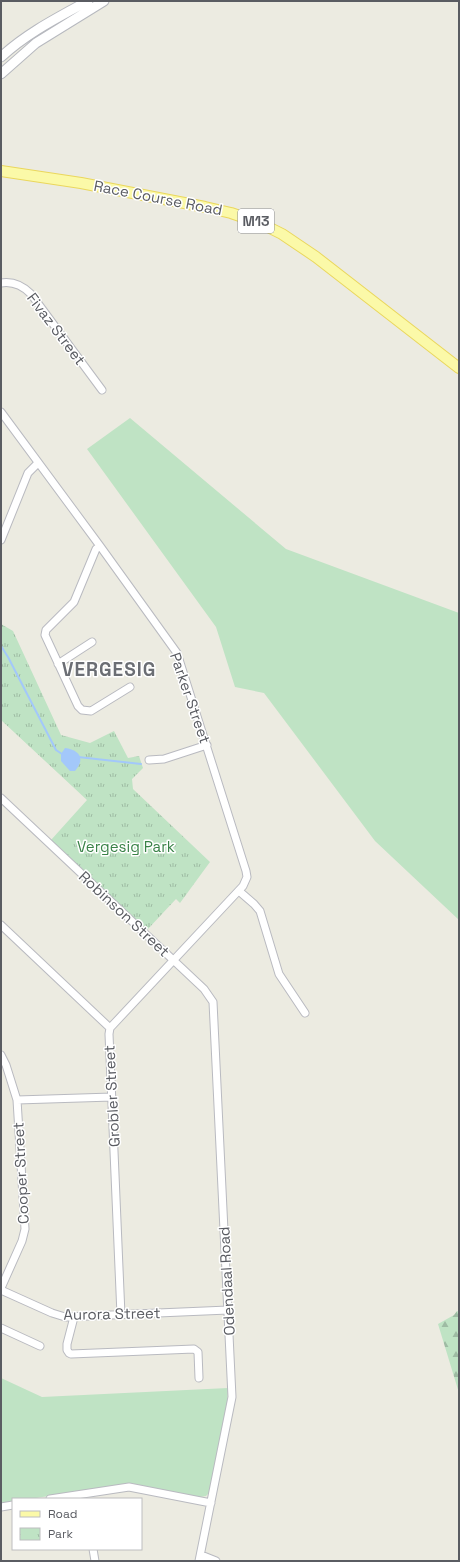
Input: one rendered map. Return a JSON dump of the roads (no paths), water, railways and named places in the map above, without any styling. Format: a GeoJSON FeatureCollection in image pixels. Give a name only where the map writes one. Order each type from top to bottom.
{"type":"FeatureCollection","features":[{"type":"Feature","properties":{"kind":"main road"},"geometry":{"type":"LineString","coordinates":[[1,57],[29,34],[88,1]]}},
{"type":"Feature","properties":{"kind":"main road"},"geometry":{"type":"LineString","coordinates":[[1,74],[36,43],[104,1]]}},
{"type":"Feature","properties":{"kind":"main road","name":"Race Course Road"},"geometry":{"type":"LineString","coordinates":[[1,171],[81,183],[231,212],[260,223],[282,234],[316,258],[459,368]]}},
{"type":"Feature","properties":{"kind":"street","name":"Fivaz Street"},"geometry":{"type":"LineString","coordinates":[[1,283],[10,282],[20,285],[31,294],[102,390]]}},
{"type":"Feature","properties":{"kind":"street","name":"Parker Street"},"geometry":{"type":"LineString","coordinates":[[1,412],[177,653],[246,871],[246,881],[239,891]]}},
{"type":"Feature","properties":{"kind":"street"},"geometry":{"type":"LineString","coordinates":[[1,540],[28,473],[38,462]]}},
{"type":"Feature","properties":{"kind":"street"},"geometry":{"type":"LineString","coordinates":[[100,546],[96,549],[76,599],[45,633],[45,637],[78,706],[85,711],[91,711],[130,687]]}},
{"type":"Feature","properties":{"kind":"street"},"geometry":{"type":"LineString","coordinates":[[58,664],[92,642]]}},
{"type":"Feature","properties":{"kind":"street"},"geometry":{"type":"LineString","coordinates":[[149,760],[164,759],[207,745]]}},
{"type":"Feature","properties":{"kind":"street","name":"Robinson Street"},"geometry":{"type":"LineString","coordinates":[[1,798],[174,960],[212,998]]}},
{"type":"Feature","properties":{"kind":"street"},"geometry":{"type":"LineString","coordinates":[[110,1028],[239,891],[260,911],[279,974],[305,1013]]}},
{"type":"Feature","properties":{"kind":"street","name":"Grobler Street"},"geometry":{"type":"LineString","coordinates":[[1,925],[110,1028],[109,1034],[121,1314]]}},
{"type":"Feature","properties":{"kind":"street","name":"Odendaal Road"},"geometry":{"type":"LineString","coordinates":[[200,1558],[232,1397],[215,1010],[212,998]]}},
{"type":"Feature","properties":{"kind":"street","name":"Cooper Street"},"geometry":{"type":"LineString","coordinates":[[1,1055],[6,1065],[17,1100],[24,1233],[22,1242],[1,1289]]}},
{"type":"Feature","properties":{"kind":"street"},"geometry":{"type":"LineString","coordinates":[[17,1100],[112,1097]]}},
{"type":"Feature","properties":{"kind":"street","name":"Aurora Street"},"geometry":{"type":"LineString","coordinates":[[1,1289],[52,1313],[65,1317],[228,1310]]}},
{"type":"Feature","properties":{"kind":"street"},"geometry":{"type":"LineString","coordinates":[[74,1317],[66,1348],[71,1354],[194,1349],[198,1352],[199,1378]]}},
{"type":"Feature","properties":{"kind":"street"},"geometry":{"type":"LineString","coordinates":[[1,1328],[40,1346]]}},
{"type":"Feature","properties":{"kind":"street"},"geometry":{"type":"LineString","coordinates":[[61,1498],[84,1496],[129,1487],[211,1503]]}},
{"type":"Feature","properties":{"kind":"street"},"geometry":{"type":"LineString","coordinates":[[1,1507],[12,1505]]}},
{"type":"Feature","properties":{"kind":"street"},"geometry":{"type":"LineString","coordinates":[[93,1550],[95,1561]]}},
{"type":"Feature","properties":{"kind":"street"},"geometry":{"type":"LineString","coordinates":[[200,1558],[216,1561]]}},
{"type":"Feature","properties":{"kind":"water"},"geometry":{"type":"Polygon","coordinates":[[[65,748],[74,751],[79,755],[80,762],[75,771],[70,771],[61,761],[61,754],[65,748]]]}},
{"type":"Feature","properties":{"kind":"waterway"},"geometry":{"type":"LineString","coordinates":[[1,646],[56,750],[62,754]]}},
{"type":"Feature","properties":{"kind":"waterway"},"geometry":{"type":"LineString","coordinates":[[78,757],[141,764]]}},
{"type":"Feature","properties":{"kind":"district","name":"VERGESIG"},"geometry":{"type":"Point","coordinates":[109,669]}},
{"type":"Feature","properties":{"kind":"park label","name":"Vergesig Park"},"geometry":{"type":"Point","coordinates":[126,847]}}]}
